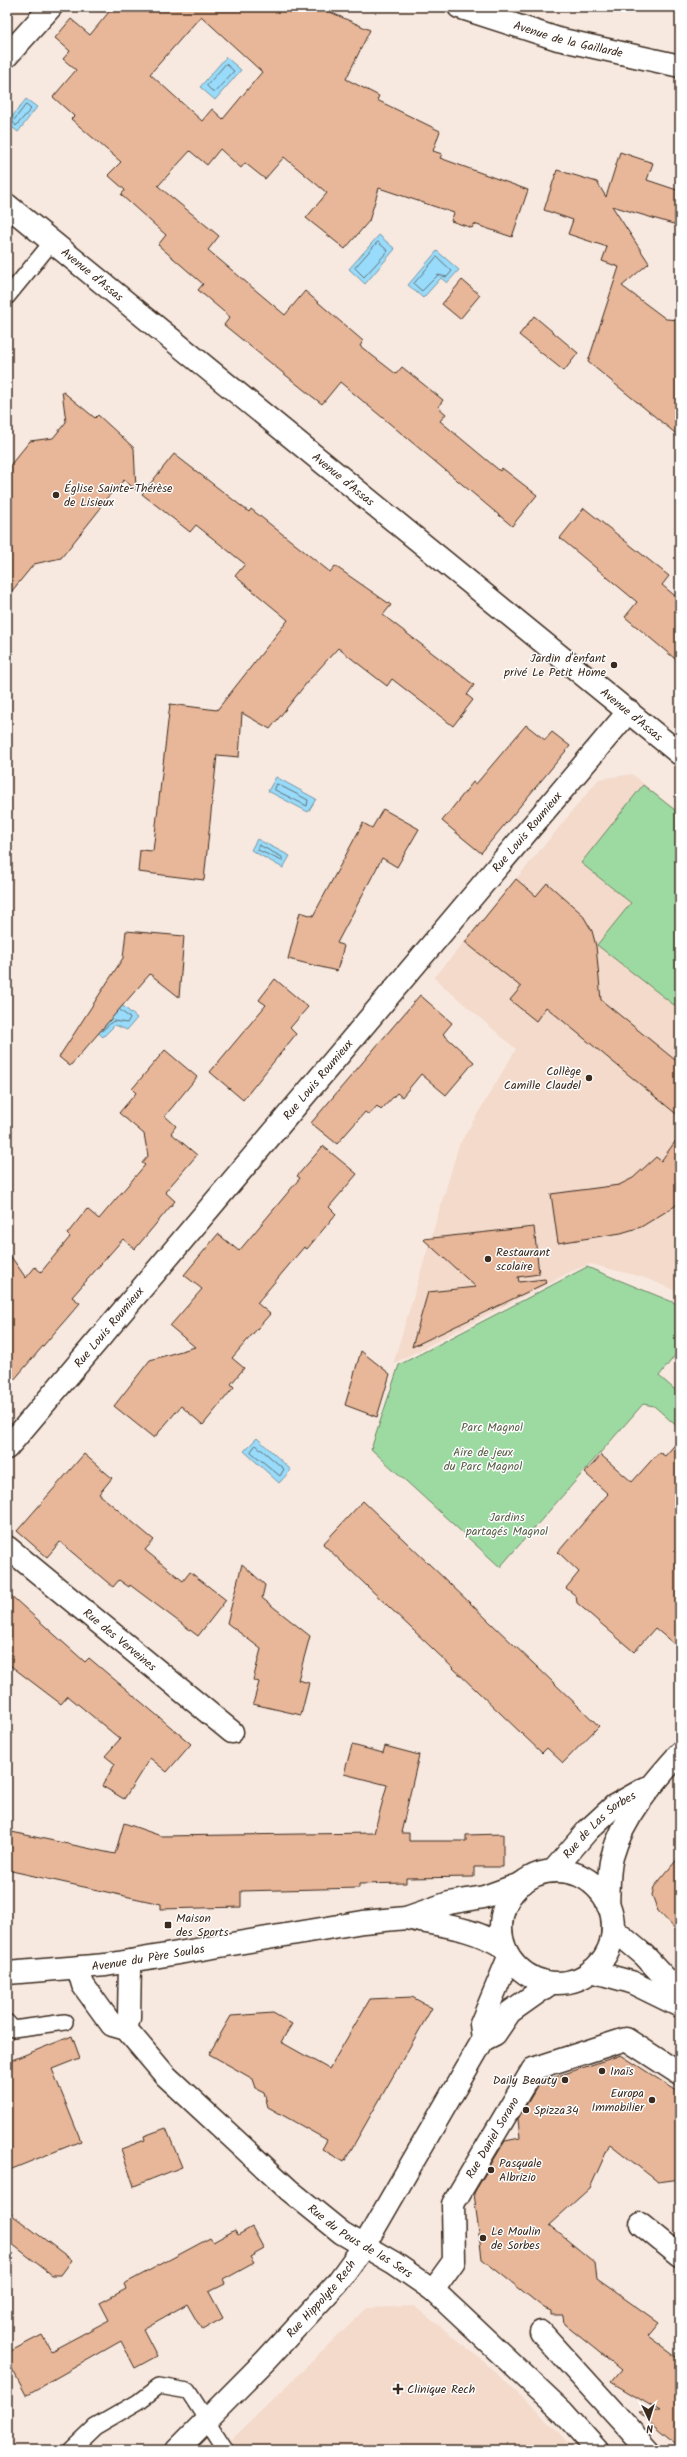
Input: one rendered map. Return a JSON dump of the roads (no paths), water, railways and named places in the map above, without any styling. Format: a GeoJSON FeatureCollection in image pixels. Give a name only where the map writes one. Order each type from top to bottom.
{"type":"FeatureCollection","features":[{"type":"Feature","properties":{"kind":"street"},"geometry":{"type":"LineString","coordinates":[[7,56],[51,7]]}},
{"type":"Feature","properties":{"kind":"street","name":"Avenue de la Gaillarde"},"geometry":{"type":"LineString","coordinates":[[459,7],[558,39],[680,66]]}},
{"type":"Feature","properties":{"kind":"street","name":"Avenue d'Assas"},"geometry":{"type":"LineString","coordinates":[[7,205],[680,754]]}},
{"type":"Feature","properties":{"kind":"street","name":"Rue Louis Roumieux"},"geometry":{"type":"LineString","coordinates":[[7,1448],[629,712]]}},
{"type":"Feature","properties":{"kind":"street","name":"Rue des Verveines"},"geometry":{"type":"LineString","coordinates":[[7,1547],[232,1732]]}},
{"type":"Feature","properties":{"kind":"street","name":"Rue de Las Sorbes"},"geometry":{"type":"LineString","coordinates":[[608,1906],[612,1857],[634,1811],[652,1784],[680,1752]]}},
{"type":"Feature","properties":{"kind":"street","name":"Rue de Las Sorbes"},"geometry":{"type":"LineString","coordinates":[[553,1871],[588,1830],[609,1811],[652,1784]]}},
{"type":"Feature","properties":{"kind":"street"},"geometry":{"type":"LineString","coordinates":[[553,1871],[570,1873],[586,1879],[599,1891],[608,1906],[613,1929],[610,1945],[605,1954],[591,1971],[579,1978],[565,1982],[551,1983],[534,1978],[520,1969],[507,1952],[501,1930],[503,1912],[510,1896],[523,1883],[537,1875],[553,1871]]}},
{"type":"Feature","properties":{"kind":"street","name":"Avenue du Père Soulas"},"geometry":{"type":"LineString","coordinates":[[7,1973],[78,1968],[130,1961],[363,1922],[406,1918],[449,1903],[484,1897],[523,1883]]}},
{"type":"Feature","properties":{"kind":"street","name":"Avenue du Père Soulas"},"geometry":{"type":"LineString","coordinates":[[406,1918],[446,1927],[467,1929],[484,1935],[507,1952]]}},
{"type":"Feature","properties":{"kind":"street"},"geometry":{"type":"LineString","coordinates":[[613,1929],[644,1955],[680,1994]]}},
{"type":"Feature","properties":{"kind":"street"},"geometry":{"type":"LineString","coordinates":[[483,2040],[481,2024],[507,1952]]}},
{"type":"Feature","properties":{"kind":"street"},"geometry":{"type":"LineString","coordinates":[[126,2029],[129,2018],[130,1961]]}},
{"type":"Feature","properties":{"kind":"street","name":"Rue du Pous de las Sers"},"geometry":{"type":"LineString","coordinates":[[78,1968],[83,1985],[112,2025],[126,2029],[165,2075],[289,2190],[332,2226],[364,2246],[394,2262],[433,2290],[562,2411],[598,2450]]}},
{"type":"Feature","properties":{"kind":"street"},"geometry":{"type":"LineString","coordinates":[[591,1971],[631,1982],[680,2006]]}},
{"type":"Feature","properties":{"kind":"street","name":"Rue Hippolyte Rech"},"geometry":{"type":"LineString","coordinates":[[177,2450],[266,2360],[337,2283],[364,2246],[483,2040],[495,2034],[510,2012],[551,1983]]}},
{"type":"Feature","properties":{"kind":"street","name":"Rue Daniel Sorano"},"geometry":{"type":"LineString","coordinates":[[433,2290],[454,2261],[453,2204],[532,2070],[626,2039],[680,2074]]}},
{"type":"Feature","properties":{"kind":"street"},"geometry":{"type":"LineString","coordinates":[[641,2224],[680,2256]]}},
{"type":"Feature","properties":{"kind":"street"},"geometry":{"type":"LineString","coordinates":[[541,2332],[648,2450]]}},
{"type":"Feature","properties":{"kind":"lane"},"geometry":{"type":"LineString","coordinates":[[7,297],[52,242]]}},
{"type":"Feature","properties":{"kind":"lane"},"geometry":{"type":"LineString","coordinates":[[7,2022],[13,2029],[64,2022]]}},
{"type":"Feature","properties":{"kind":"lane"},"geometry":{"type":"LineString","coordinates":[[71,2450],[95,2427],[138,2402],[159,2386],[188,2391],[226,2450]]}},
{"type":"Feature","properties":{"kind":"water"},"geometry":{"type":"Polygon","coordinates":[[[226,57],[241,70],[215,100],[200,87],[226,57]]]}},
{"type":"Feature","properties":{"kind":"water"},"geometry":{"type":"Polygon","coordinates":[[[26,99],[37,107],[18,132],[7,123],[26,99]]]}},
{"type":"Feature","properties":{"kind":"water"},"geometry":{"type":"Polygon","coordinates":[[[379,235],[395,249],[365,284],[349,269],[379,235]]]}},
{"type":"Feature","properties":{"kind":"water"},"geometry":{"type":"Polygon","coordinates":[[[437,251],[459,270],[447,283],[441,278],[423,298],[408,285],[437,251]]]}},
{"type":"Feature","properties":{"kind":"water"},"geometry":{"type":"Polygon","coordinates":[[[276,777],[316,799],[308,812],[268,791],[276,777]]]}},
{"type":"Feature","properties":{"kind":"water"},"geometry":{"type":"Polygon","coordinates":[[[257,839],[290,856],[283,868],[251,850],[257,839]]]}},
{"type":"Feature","properties":{"kind":"water"},"geometry":{"type":"Polygon","coordinates":[[[117,1001],[137,1018],[127,1030],[115,1025],[103,1037],[94,1029],[117,1001]]]}},
{"type":"Feature","properties":{"kind":"water"},"geometry":{"type":"Polygon","coordinates":[[[257,1438],[291,1470],[279,1483],[244,1451],[257,1438]]]}},
{"type":"Feature","properties":{"kind":"place","name":"Église Sainte-Thérèse de Lisieux"},"geometry":{"type":"Point","coordinates":[56,495]}},
{"type":"Feature","properties":{"kind":"place","name":"Jardin d'enfant privé Le Petit Home"},"geometry":{"type":"Point","coordinates":[614,665]}},
{"type":"Feature","properties":{"kind":"place","name":"Collège Camille Claudel"},"geometry":{"type":"Point","coordinates":[589,1078]}},
{"type":"Feature","properties":{"kind":"place","name":"Restaurant scolaire"},"geometry":{"type":"Point","coordinates":[488,1259]}},
{"type":"Feature","properties":{"kind":"place","name":"Maison des Sports"},"geometry":{"type":"Point","coordinates":[168,1925]}},
{"type":"Feature","properties":{"kind":"place","name":"Inaïs"},"geometry":{"type":"Point","coordinates":[602,2071]}},
{"type":"Feature","properties":{"kind":"place","name":"Daily Beauty"},"geometry":{"type":"Point","coordinates":[565,2080]}},
{"type":"Feature","properties":{"kind":"place","name":"Europa Immobilier"},"geometry":{"type":"Point","coordinates":[652,2100]}},
{"type":"Feature","properties":{"kind":"place","name":"Spizza34"},"geometry":{"type":"Point","coordinates":[526,2110]}},
{"type":"Feature","properties":{"kind":"place","name":"Pasquale Albrizio"},"geometry":{"type":"Point","coordinates":[491,2170]}},
{"type":"Feature","properties":{"kind":"place","name":"Le Moulin de Sorbes"},"geometry":{"type":"Point","coordinates":[483,2238]}},
{"type":"Feature","properties":{"kind":"place","name":"Clinique Rech"},"geometry":{"type":"Point","coordinates":[398,2389]}},
{"type":"Feature","properties":{"kind":"park label","name":"Parc Magnol"},"geometry":{"type":"Point","coordinates":[492,1427]}},
{"type":"Feature","properties":{"kind":"park label","name":"Aire de jeux du Parc Magnol"},"geometry":{"type":"Point","coordinates":[483,1459]}},
{"type":"Feature","properties":{"kind":"park label","name":"Jardins partagés Magnol"},"geometry":{"type":"Point","coordinates":[507,1524]}}]}
